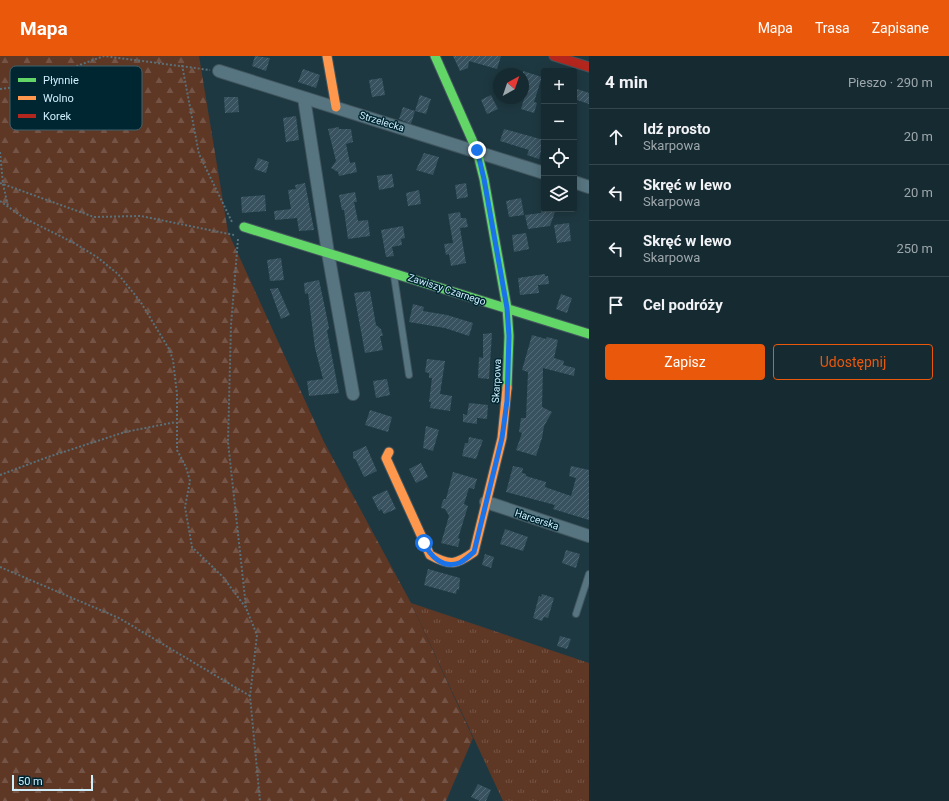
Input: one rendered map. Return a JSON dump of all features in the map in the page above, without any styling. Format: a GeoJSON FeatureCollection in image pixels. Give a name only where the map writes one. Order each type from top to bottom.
{"type":"FeatureCollection","features":[{"type":"Feature","properties":{"kind":"street"},"geometry":{"type":"LineString","coordinates":[[327,56],[336,106]]}},
{"type":"Feature","properties":{"kind":"street","name":"Skarpowa"},"geometry":{"type":"LineString","coordinates":[[389,452],[386,458],[430,555],[451,565],[460,563],[474,552],[502,438],[507,401],[509,336],[507,308],[484,179],[477,150],[435,56]]}},
{"type":"Feature","properties":{"kind":"street"},"geometry":{"type":"LineString","coordinates":[[554,56],[589,67]]}},
{"type":"Feature","properties":{"kind":"street","name":"Strzelecka"},"geometry":{"type":"LineString","coordinates":[[219,71],[477,150],[541,172]]}},
{"type":"Feature","properties":{"kind":"street"},"geometry":{"type":"LineString","coordinates":[[304,98],[328,253],[353,394]]}},
{"type":"Feature","properties":{"kind":"street"},"geometry":{"type":"LineString","coordinates":[[577,183],[589,187]]}},
{"type":"Feature","properties":{"kind":"street","name":"Zawiszy Czarnego"},"geometry":{"type":"LineString","coordinates":[[239,228],[394,272],[589,334]]}},
{"type":"Feature","properties":{"kind":"street","name":"Harcerska"},"geometry":{"type":"LineString","coordinates":[[486,502],[589,536]]}},
{"type":"Feature","properties":{"kind":"lane"},"geometry":{"type":"LineString","coordinates":[[394,272],[409,375]]}},
{"type":"Feature","properties":{"kind":"lane"},"geometry":{"type":"LineString","coordinates":[[576,614],[589,574]]}},
{"type":"Feature","properties":{"kind":"path"},"geometry":{"type":"LineString","coordinates":[[77,66],[104,56],[219,71]]}},
{"type":"Feature","properties":{"kind":"path"},"geometry":{"type":"LineString","coordinates":[[182,65],[199,154],[232,222]]}},
{"type":"Feature","properties":{"kind":"path"},"geometry":{"type":"LineString","coordinates":[[0,89],[10,88]]}},
{"type":"Feature","properties":{"kind":"path"},"geometry":{"type":"LineString","coordinates":[[0,152],[1,183],[8,207]]}},
{"type":"Feature","properties":{"kind":"path"},"geometry":{"type":"LineString","coordinates":[[1,183],[94,216],[142,216],[238,236]]}},
{"type":"Feature","properties":{"kind":"path"},"geometry":{"type":"LineString","coordinates":[[0,201],[97,257],[118,274],[140,301],[169,348],[173,360],[177,394],[177,450],[186,467],[190,481],[185,507],[192,547],[223,576],[246,608]]}},
{"type":"Feature","properties":{"kind":"path"},"geometry":{"type":"LineString","coordinates":[[239,228],[231,326],[228,442],[246,608],[256,635],[250,696],[260,801]]}},
{"type":"Feature","properties":{"kind":"path"},"geometry":{"type":"LineString","coordinates":[[0,476],[48,457],[125,432],[176,422]]}},
{"type":"Feature","properties":{"kind":"path"},"geometry":{"type":"LineString","coordinates":[[0,568],[119,618],[250,696]]}},
{"type":"Feature","properties":{"kind":"green space"},"geometry":{"type":"Polygon","coordinates":[[[0,56],[199,56],[228,232],[324,442],[411,603],[473,738],[446,801],[0,801],[0,56]]]}},
{"type":"Feature","properties":{"kind":"green space"},"geometry":{"type":"Polygon","coordinates":[[[411,603],[589,663],[589,801],[503,801],[411,603]]]}},
{"type":"Feature","properties":{"kind":"building"},"geometry":{"type":"Polygon","coordinates":[[[255,56],[270,58],[266,71],[252,66],[255,56]]]}},
{"type":"Feature","properties":{"kind":"building"},"geometry":{"type":"Polygon","coordinates":[[[453,56],[501,56],[497,68],[469,61],[468,68],[460,71],[453,56]]]}},
{"type":"Feature","properties":{"kind":"building"},"geometry":{"type":"Polygon","coordinates":[[[303,69],[320,75],[316,88],[298,82],[303,69]]]}},
{"type":"Feature","properties":{"kind":"building"},"geometry":{"type":"Polygon","coordinates":[[[529,73],[541,77],[534,102],[537,103],[534,113],[521,109],[522,104],[529,104],[529,73]]]}},
{"type":"Feature","properties":{"kind":"building"},"geometry":{"type":"Polygon","coordinates":[[[382,78],[385,95],[372,97],[369,80],[382,78]]]}},
{"type":"Feature","properties":{"kind":"building"},"geometry":{"type":"Polygon","coordinates":[[[577,89],[589,93],[589,104],[577,100],[577,89]]]}},
{"type":"Feature","properties":{"kind":"building"},"geometry":{"type":"Polygon","coordinates":[[[420,95],[431,99],[426,114],[415,111],[420,95]]]}},
{"type":"Feature","properties":{"kind":"building"},"geometry":{"type":"Polygon","coordinates":[[[491,95],[493,104],[496,104],[498,109],[487,114],[481,100],[491,95]]]}},
{"type":"Feature","properties":{"kind":"building"},"geometry":{"type":"Polygon","coordinates":[[[224,97],[238,97],[239,112],[225,113],[224,97]]]}},
{"type":"Feature","properties":{"kind":"building"},"geometry":{"type":"Polygon","coordinates":[[[403,107],[415,111],[411,124],[399,119],[403,107]]]}},
{"type":"Feature","properties":{"kind":"building"},"geometry":{"type":"Polygon","coordinates":[[[296,116],[299,140],[286,142],[283,118],[296,116]]]}},
{"type":"Feature","properties":{"kind":"building"},"geometry":{"type":"Polygon","coordinates":[[[339,127],[339,129],[351,129],[353,142],[346,144],[350,163],[355,162],[357,172],[339,176],[338,172],[331,168],[336,161],[328,129],[339,127]]]}},
{"type":"Feature","properties":{"kind":"building"},"geometry":{"type":"Polygon","coordinates":[[[504,129],[541,139],[541,151],[539,159],[527,155],[529,150],[500,141],[504,129]]]}},
{"type":"Feature","properties":{"kind":"building"},"geometry":{"type":"Polygon","coordinates":[[[424,153],[439,157],[433,175],[416,170],[424,153]]]}},
{"type":"Feature","properties":{"kind":"building"},"geometry":{"type":"Polygon","coordinates":[[[258,158],[269,162],[266,173],[254,169],[258,158]]]}},
{"type":"Feature","properties":{"kind":"building"},"geometry":{"type":"Polygon","coordinates":[[[392,174],[394,187],[379,190],[377,176],[392,174]]]}},
{"type":"Feature","properties":{"kind":"building"},"geometry":{"type":"Polygon","coordinates":[[[305,183],[314,230],[299,231],[297,218],[275,220],[274,211],[291,209],[288,190],[296,189],[295,185],[305,183]]]}},
{"type":"Feature","properties":{"kind":"building"},"geometry":{"type":"Polygon","coordinates":[[[466,183],[468,197],[457,199],[455,185],[466,183]]]}},
{"type":"Feature","properties":{"kind":"building"},"geometry":{"type":"Polygon","coordinates":[[[419,190],[421,204],[408,206],[406,193],[419,190]]]}},
{"type":"Feature","properties":{"kind":"building"},"geometry":{"type":"Polygon","coordinates":[[[355,192],[357,202],[354,202],[358,221],[368,220],[370,236],[348,239],[344,210],[342,210],[339,195],[355,192]]]}},
{"type":"Feature","properties":{"kind":"building"},"geometry":{"type":"Polygon","coordinates":[[[265,195],[266,211],[242,213],[241,197],[265,195]]]}},
{"type":"Feature","properties":{"kind":"building"},"geometry":{"type":"Polygon","coordinates":[[[521,198],[524,215],[509,217],[506,201],[521,198]]]}},
{"type":"Feature","properties":{"kind":"building"},"geometry":{"type":"Polygon","coordinates":[[[460,212],[461,218],[466,218],[468,227],[460,228],[466,263],[451,266],[449,254],[446,255],[444,244],[453,243],[448,214],[460,212]]]}},
{"type":"Feature","properties":{"kind":"building"},"geometry":{"type":"Polygon","coordinates":[[[555,212],[550,226],[528,229],[525,215],[555,212]]]}},
{"type":"Feature","properties":{"kind":"building"},"geometry":{"type":"Polygon","coordinates":[[[569,223],[571,241],[557,243],[554,225],[569,223]]]}},
{"type":"Feature","properties":{"kind":"building"},"geometry":{"type":"Polygon","coordinates":[[[403,226],[405,238],[401,239],[402,245],[392,247],[394,256],[386,257],[381,230],[403,226]]]}},
{"type":"Feature","properties":{"kind":"building"},"geometry":{"type":"Polygon","coordinates":[[[526,233],[529,249],[514,252],[512,235],[526,233]]]}},
{"type":"Feature","properties":{"kind":"building"},"geometry":{"type":"Polygon","coordinates":[[[281,258],[284,280],[270,281],[267,260],[281,258]]]}},
{"type":"Feature","properties":{"kind":"building"},"geometry":{"type":"Polygon","coordinates":[[[545,274],[545,276],[548,276],[549,284],[538,285],[539,293],[520,295],[518,278],[545,274]]]}},
{"type":"Feature","properties":{"kind":"building"},"geometry":{"type":"Polygon","coordinates":[[[319,280],[329,328],[327,331],[339,393],[309,396],[307,381],[323,379],[315,348],[308,293],[305,294],[304,283],[319,280]]]}},
{"type":"Feature","properties":{"kind":"building"},"geometry":{"type":"Polygon","coordinates":[[[278,288],[290,315],[281,319],[270,289],[278,288]]]}},
{"type":"Feature","properties":{"kind":"building"},"geometry":{"type":"Polygon","coordinates":[[[370,291],[376,325],[381,329],[383,336],[380,336],[383,350],[365,353],[354,293],[370,291]]]}},
{"type":"Feature","properties":{"kind":"building"},"geometry":{"type":"Polygon","coordinates":[[[561,294],[572,298],[567,313],[556,309],[561,294]]]}},
{"type":"Feature","properties":{"kind":"building"},"geometry":{"type":"Polygon","coordinates":[[[413,304],[424,307],[423,311],[447,315],[473,323],[469,336],[445,328],[409,322],[413,304]]]}},
{"type":"Feature","properties":{"kind":"building"},"geometry":{"type":"Polygon","coordinates":[[[492,333],[489,379],[478,378],[479,357],[483,358],[483,334],[492,333]]]}},
{"type":"Feature","properties":{"kind":"building"},"geometry":{"type":"Polygon","coordinates":[[[532,335],[546,339],[547,337],[558,340],[554,358],[564,361],[563,365],[575,368],[574,376],[543,368],[542,407],[552,412],[544,426],[536,456],[516,450],[522,433],[519,432],[521,418],[526,418],[528,372],[522,370],[532,335]]]}},
{"type":"Feature","properties":{"kind":"building"},"geometry":{"type":"Polygon","coordinates":[[[427,359],[445,361],[440,394],[452,396],[450,411],[430,408],[431,402],[429,402],[432,378],[429,378],[429,373],[425,372],[427,359]]]}},
{"type":"Feature","properties":{"kind":"building"},"geometry":{"type":"Polygon","coordinates":[[[387,379],[390,395],[376,398],[373,381],[387,379]]]}},
{"type":"Feature","properties":{"kind":"building"},"geometry":{"type":"Polygon","coordinates":[[[469,403],[488,405],[487,419],[477,418],[477,424],[463,422],[463,414],[467,415],[469,403]]]}},
{"type":"Feature","properties":{"kind":"building"},"geometry":{"type":"Polygon","coordinates":[[[370,410],[392,417],[388,432],[365,425],[370,410]]]}},
{"type":"Feature","properties":{"kind":"building"},"geometry":{"type":"Polygon","coordinates":[[[426,426],[439,430],[433,451],[423,448],[426,426]]]}},
{"type":"Feature","properties":{"kind":"building"},"geometry":{"type":"Polygon","coordinates":[[[469,437],[483,440],[476,459],[462,456],[465,443],[468,443],[469,437]]]}},
{"type":"Feature","properties":{"kind":"building"},"geometry":{"type":"Polygon","coordinates":[[[366,446],[377,471],[364,477],[356,460],[353,458],[353,452],[366,446]]]}},
{"type":"Feature","properties":{"kind":"building"},"geometry":{"type":"Polygon","coordinates":[[[421,463],[428,477],[416,483],[409,469],[421,463]]]}},
{"type":"Feature","properties":{"kind":"building"},"geometry":{"type":"Polygon","coordinates":[[[513,466],[523,468],[522,473],[526,474],[526,476],[546,482],[545,487],[571,496],[576,478],[569,476],[571,466],[589,470],[589,520],[553,509],[555,505],[506,492],[513,466]]]}},
{"type":"Feature","properties":{"kind":"building"},"geometry":{"type":"Polygon","coordinates":[[[453,472],[477,479],[474,489],[469,488],[464,504],[468,506],[458,538],[460,539],[458,547],[441,543],[449,516],[445,509],[441,508],[444,499],[446,499],[453,472]]]}},
{"type":"Feature","properties":{"kind":"building"},"geometry":{"type":"Polygon","coordinates":[[[387,490],[396,509],[384,514],[381,509],[379,511],[372,497],[387,490]]]}},
{"type":"Feature","properties":{"kind":"building"},"geometry":{"type":"Polygon","coordinates":[[[505,529],[528,537],[523,551],[500,544],[505,529]]]}},
{"type":"Feature","properties":{"kind":"building"},"geometry":{"type":"Polygon","coordinates":[[[566,550],[580,554],[576,568],[562,563],[566,550]]]}},
{"type":"Feature","properties":{"kind":"building"},"geometry":{"type":"Polygon","coordinates":[[[485,554],[494,557],[491,568],[482,565],[485,554]]]}},
{"type":"Feature","properties":{"kind":"building"},"geometry":{"type":"Polygon","coordinates":[[[428,569],[460,578],[459,590],[457,589],[456,594],[424,585],[428,569]]]}},
{"type":"Feature","properties":{"kind":"building"},"geometry":{"type":"Polygon","coordinates":[[[542,594],[554,598],[548,618],[544,617],[542,621],[533,618],[539,596],[541,597],[542,594]]]}},
{"type":"Feature","properties":{"kind":"building"},"geometry":{"type":"Polygon","coordinates":[[[560,636],[571,639],[567,649],[557,646],[560,636]]]}},
{"type":"Feature","properties":{"kind":"building"},"geometry":{"type":"Polygon","coordinates":[[[478,784],[491,790],[486,801],[480,801],[471,797],[478,784]]]}},
{"type":"Feature","properties":{"kind":"traffic: fast"},"geometry":{"type":"LineString","coordinates":[[435,56],[477,151],[484,179],[507,308],[509,336],[507,388]]}},
{"type":"Feature","properties":{"kind":"traffic: fast"},"geometry":{"type":"LineString","coordinates":[[244,227],[589,334]]}},
{"type":"Feature","properties":{"kind":"traffic: slow"},"geometry":{"type":"LineString","coordinates":[[327,56],[336,107]]}},
{"type":"Feature","properties":{"kind":"traffic: slow"},"geometry":{"type":"LineString","coordinates":[[389,452],[386,458],[430,555],[448,562],[457,562],[462,560],[474,552],[502,438],[507,388]]}},
{"type":"Feature","properties":{"kind":"traffic: jam"},"geometry":{"type":"LineString","coordinates":[[554,56],[589,67]]}},
{"type":"Feature","properties":{"kind":"route"},"geometry":{"type":"LineString","coordinates":[[424,543],[430,555],[451,565],[460,563],[474,552],[502,438],[507,401],[509,336],[507,308],[484,179],[477,150]]}}]}
